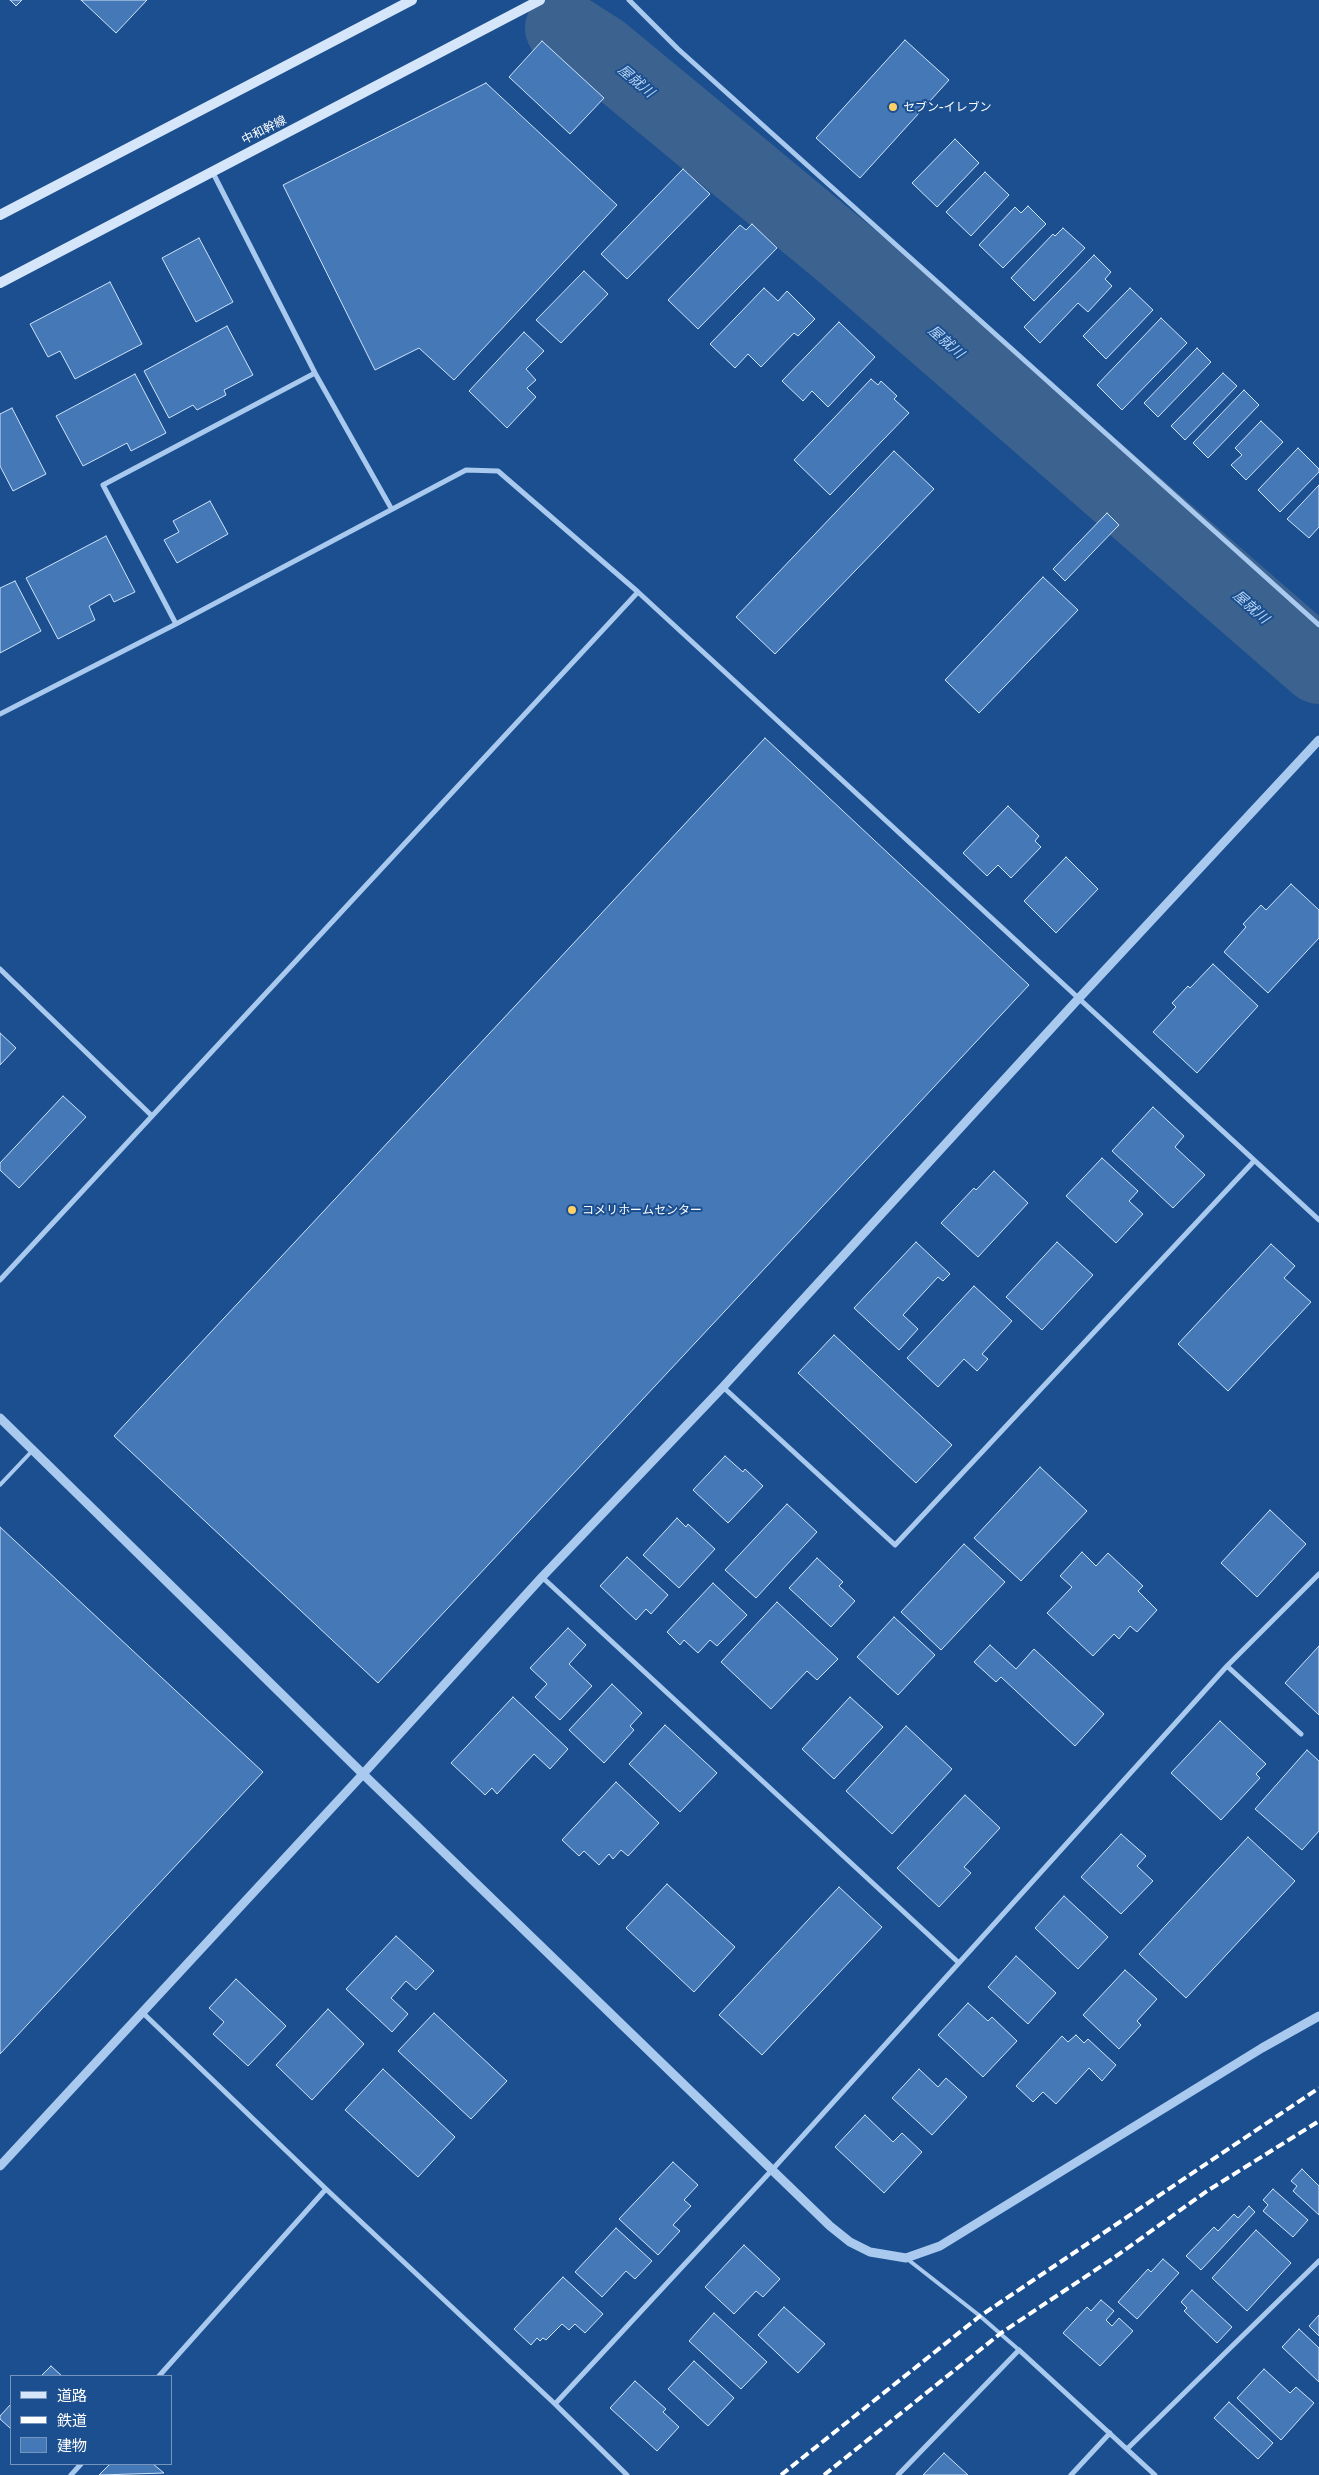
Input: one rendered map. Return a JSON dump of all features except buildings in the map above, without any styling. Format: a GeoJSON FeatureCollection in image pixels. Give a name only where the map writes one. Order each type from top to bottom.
{"type":"FeatureCollection","features":[{"type":"Feature","properties":{"kind":"main road"},"geometry":{"type":"LineString","coordinates":[[0,215],[412,0]]}},
{"type":"Feature","properties":{"kind":"main road","name":"中和幹線"},"geometry":{"type":"LineString","coordinates":[[0,283],[540,0]]}},
{"type":"Feature","properties":{"kind":"street"},"geometry":{"type":"LineString","coordinates":[[629,0],[686,56],[1319,625]]}},
{"type":"Feature","properties":{"kind":"street"},"geometry":{"type":"LineString","coordinates":[[212,171],[314,373],[391,508]]}},
{"type":"Feature","properties":{"kind":"street"},"geometry":{"type":"LineString","coordinates":[[176,624],[103,485],[314,373]]}},
{"type":"Feature","properties":{"kind":"street"},"geometry":{"type":"LineString","coordinates":[[0,714],[176,624],[391,508],[466,470],[498,471],[638,592],[1080,997],[1319,1220]]}},
{"type":"Feature","properties":{"kind":"street"},"geometry":{"type":"LineString","coordinates":[[0,1280],[638,592]]}},
{"type":"Feature","properties":{"kind":"street"},"geometry":{"type":"LineString","coordinates":[[0,2166],[363,1774],[542,1577],[723,1386],[1319,740]]}},
{"type":"Feature","properties":{"kind":"street"},"geometry":{"type":"LineString","coordinates":[[0,968],[152,1115]]}},
{"type":"Feature","properties":{"kind":"street"},"geometry":{"type":"LineString","coordinates":[[723,1386],[894,1545],[1254,1161]]}},
{"type":"Feature","properties":{"kind":"street"},"geometry":{"type":"LineString","coordinates":[[0,1418],[363,1774],[772,2170],[850,2242],[870,2252],[906,2258],[940,2246],[1262,2048],[1319,2016]]}},
{"type":"Feature","properties":{"kind":"street"},"geometry":{"type":"LineString","coordinates":[[555,2404],[772,2170],[1227,1666],[1319,1574]]}},
{"type":"Feature","properties":{"kind":"street"},"geometry":{"type":"LineString","coordinates":[[542,1577],[959,1963]]}},
{"type":"Feature","properties":{"kind":"street"},"geometry":{"type":"LineString","coordinates":[[1227,1666],[1301,1734]]}},
{"type":"Feature","properties":{"kind":"street"},"geometry":{"type":"LineString","coordinates":[[143,2013],[326,2189],[555,2404],[627,2475]]}},
{"type":"Feature","properties":{"kind":"street"},"geometry":{"type":"LineString","coordinates":[[160,2375],[326,2189]]}},
{"type":"Feature","properties":{"kind":"street"},"geometry":{"type":"LineString","coordinates":[[1127,2449],[1319,2261]]}},
{"type":"Feature","properties":{"kind":"street"},"geometry":{"type":"LineString","coordinates":[[898,2475],[1019,2350],[1155,2475]]}},
{"type":"Feature","properties":{"kind":"street"},"geometry":{"type":"LineString","coordinates":[[1071,2475],[1110,2433]]}},
{"type":"Feature","properties":{"kind":"street"},"geometry":{"type":"LineString","coordinates":[[71,2475],[80,2465]]}},
{"type":"Feature","properties":{"kind":"lane"},"geometry":{"type":"LineString","coordinates":[[0,1485],[33,1450]]}},
{"type":"Feature","properties":{"kind":"lane"},"geometry":{"type":"LineString","coordinates":[[906,2258],[980,2316],[1019,2350]]}},
{"type":"Feature","properties":{"kind":"waterway","name":"屋就川"},"geometry":{"type":"LineString","coordinates":[[563,28],[602,53],[846,255],[1319,666]]}},
{"type":"Feature","properties":{"kind":"railway"},"geometry":{"type":"LineString","coordinates":[[781,2475],[980,2316],[1319,2088]]}},
{"type":"Feature","properties":{"kind":"railway"},"geometry":{"type":"LineString","coordinates":[[824,2475],[1001,2333],[1115,2257],[1207,2191],[1319,2121]]}},
{"type":"Feature","properties":{"kind":"place","name":"セブン-イレブン"},"geometry":{"type":"Point","coordinates":[893,107]}},
{"type":"Feature","properties":{"kind":"place","name":"コメリホームセンター"},"geometry":{"type":"Point","coordinates":[572,1210]}}]}
